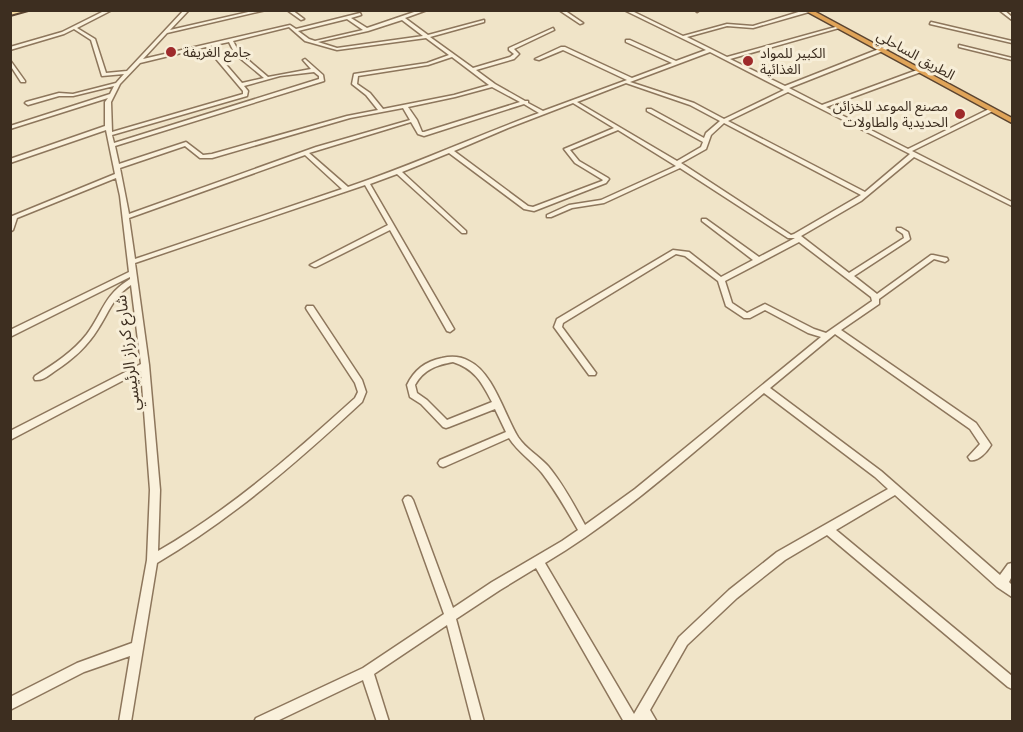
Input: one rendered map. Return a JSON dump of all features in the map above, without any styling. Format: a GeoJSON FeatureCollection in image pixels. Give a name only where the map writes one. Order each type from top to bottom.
{"type":"FeatureCollection","features":[{"type":"Feature","properties":{"kind":"highway","name":"الطريق الساحلي"},"geometry":{"type":"LineString","coordinates":[[816,10],[919,71],[1012,122]]}},
{"type":"Feature","properties":{"kind":"highway","name":"الطريق الساحلي"},"geometry":{"type":"LineString","coordinates":[[808,11],[1012,116]]}},
{"type":"Feature","properties":{"kind":"main road"},"geometry":{"type":"LineString","coordinates":[[10,14],[26,10]]}},
{"type":"Feature","properties":{"kind":"street"},"geometry":{"type":"LineString","coordinates":[[91,10],[95,17]]}},
{"type":"Feature","properties":{"kind":"street"},"geometry":{"type":"LineString","coordinates":[[10,49],[74,28],[110,10]]}},
{"type":"Feature","properties":{"kind":"street","name":"شارع كرزاز الرئيسي"},"geometry":{"type":"LineString","coordinates":[[125,722],[152,560],[154,457],[132,262],[118,171],[109,131],[108,102],[117,84],[187,10]]}},
{"type":"Feature","properties":{"kind":"street"},"geometry":{"type":"LineString","coordinates":[[166,33],[264,10]]}},
{"type":"Feature","properties":{"kind":"street"},"geometry":{"type":"LineString","coordinates":[[289,10],[302,19]]}},
{"type":"Feature","properties":{"kind":"street"},"geometry":{"type":"LineString","coordinates":[[316,41],[403,20],[425,10]]}},
{"type":"Feature","properties":{"kind":"street"},"geometry":{"type":"LineString","coordinates":[[561,10],[581,23]]}},
{"type":"Feature","properties":{"kind":"street"},"geometry":{"type":"LineString","coordinates":[[626,10],[727,58],[1012,204]]}},
{"type":"Feature","properties":{"kind":"street"},"geometry":{"type":"LineString","coordinates":[[1002,10],[1012,19]]}},
{"type":"Feature","properties":{"kind":"street"},"geometry":{"type":"LineString","coordinates":[[683,37],[728,25],[753,27],[808,11]]}},
{"type":"Feature","properties":{"kind":"street"},"geometry":{"type":"LineString","coordinates":[[296,30],[360,14]]}},
{"type":"Feature","properties":{"kind":"street"},"geometry":{"type":"LineString","coordinates":[[347,17],[367,30]]}},
{"type":"Feature","properties":{"kind":"street"},"geometry":{"type":"LineString","coordinates":[[403,20],[493,85],[543,113]]}},
{"type":"Feature","properties":{"kind":"street"},"geometry":{"type":"LineString","coordinates":[[136,63],[287,26],[296,30],[302,37],[337,50],[425,37],[483,21]]}},
{"type":"Feature","properties":{"kind":"street"},"geometry":{"type":"LineString","coordinates":[[931,23],[1012,42]]}},
{"type":"Feature","properties":{"kind":"street"},"geometry":{"type":"LineString","coordinates":[[727,58],[838,27]]}},
{"type":"Feature","properties":{"kind":"street"},"geometry":{"type":"LineString","coordinates":[[74,28],[93,39],[104,75],[128,72]]}},
{"type":"Feature","properties":{"kind":"street"},"geometry":{"type":"LineString","coordinates":[[471,70],[512,58],[517,54],[511,49],[553,29]]}},
{"type":"Feature","properties":{"kind":"street"},"geometry":{"type":"LineString","coordinates":[[230,40],[237,53],[267,78]]}},
{"type":"Feature","properties":{"kind":"street"},"geometry":{"type":"LineString","coordinates":[[628,42],[676,63]]}},
{"type":"Feature","properties":{"kind":"street"},"geometry":{"type":"LineString","coordinates":[[10,161],[109,131],[240,97],[247,92],[208,46]]}},
{"type":"Feature","properties":{"kind":"street"},"geometry":{"type":"LineString","coordinates":[[961,46],[1012,59]]}},
{"type":"Feature","properties":{"kind":"street"},"geometry":{"type":"LineString","coordinates":[[537,59],[563,48],[629,81],[692,104],[866,195]]}},
{"type":"Feature","properties":{"kind":"street"},"geometry":{"type":"LineString","coordinates":[[549,216],[571,207],[602,202],[679,165],[701,150],[708,134],[723,121],[787,89],[883,49]]}},
{"type":"Feature","properties":{"kind":"street"},"geometry":{"type":"LineString","coordinates":[[132,262],[398,172],[543,113],[710,50]]}},
{"type":"Feature","properties":{"kind":"street"},"geometry":{"type":"LineString","coordinates":[[381,110],[368,94],[354,84],[356,75],[428,64],[450,56]]}},
{"type":"Feature","properties":{"kind":"street"},"geometry":{"type":"LineString","coordinates":[[112,145],[322,80],[305,60]]}},
{"type":"Feature","properties":{"kind":"street"},"geometry":{"type":"LineString","coordinates":[[10,61],[23,81]]}},
{"type":"Feature","properties":{"kind":"street"},"geometry":{"type":"LineString","coordinates":[[241,85],[315,70]]}},
{"type":"Feature","properties":{"kind":"street"},"geometry":{"type":"LineString","coordinates":[[821,107],[919,71]]}},
{"type":"Feature","properties":{"kind":"street"},"geometry":{"type":"LineString","coordinates":[[292,73],[307,86]]}},
{"type":"Feature","properties":{"kind":"street"},"geometry":{"type":"LineString","coordinates":[[28,103],[59,94],[73,95],[117,84]]}},
{"type":"Feature","properties":{"kind":"street"},"geometry":{"type":"LineString","coordinates":[[10,230],[12,218],[186,144],[202,157],[212,156],[381,110],[493,85]]}},
{"type":"Feature","properties":{"kind":"street"},"geometry":{"type":"LineString","coordinates":[[10,128],[111,95]]}},
{"type":"Feature","properties":{"kind":"street"},"geometry":{"type":"LineString","coordinates":[[405,106],[422,134],[431,134],[525,102]]}},
{"type":"Feature","properties":{"kind":"street"},"geometry":{"type":"LineString","coordinates":[[574,102],[679,165],[785,234],[797,238],[876,297]]}},
{"type":"Feature","properties":{"kind":"street"},"geometry":{"type":"LineString","coordinates":[[649,110],[706,141]]}},
{"type":"Feature","properties":{"kind":"street"},"geometry":{"type":"LineString","coordinates":[[722,280],[797,238],[866,195],[911,152],[991,110]]}},
{"type":"Feature","properties":{"kind":"street"},"geometry":{"type":"LineString","coordinates":[[126,217],[306,153],[414,120]]}},
{"type":"Feature","properties":{"kind":"street"},"geometry":{"type":"LineString","coordinates":[[449,150],[526,208],[534,209],[604,182],[604,177],[577,162],[567,149],[618,128]]}},
{"type":"Feature","properties":{"kind":"street"},"geometry":{"type":"LineString","coordinates":[[306,153],[347,190]]}},
{"type":"Feature","properties":{"kind":"street"},"geometry":{"type":"LineString","coordinates":[[398,172],[464,232]]}},
{"type":"Feature","properties":{"kind":"street"},"geometry":{"type":"LineString","coordinates":[[367,183],[450,329]]}},
{"type":"Feature","properties":{"kind":"street"},"geometry":{"type":"LineString","coordinates":[[704,220],[758,260]]}},
{"type":"Feature","properties":{"kind":"street"},"geometry":{"type":"LineString","coordinates":[[314,265],[392,226]]}},
{"type":"Feature","properties":{"kind":"street"},"geometry":{"type":"LineString","coordinates":[[849,276],[907,239],[906,233],[899,229]]}},
{"type":"Feature","properties":{"kind":"street"},"geometry":{"type":"LineString","coordinates":[[592,373],[558,327],[560,321],[675,252],[687,254],[722,280],[729,304],[747,316],[765,307],[811,331],[831,333],[973,426],[986,445],[973,457]]}},
{"type":"Feature","properties":{"kind":"street"},"geometry":{"type":"LineString","coordinates":[[260,722],[367,672],[450,616],[584,532],[638,492],[831,333],[876,302],[876,297],[933,257],[945,260]]}},
{"type":"Feature","properties":{"kind":"street"},"geometry":{"type":"LineString","coordinates":[[10,334],[133,277]]}},
{"type":"Feature","properties":{"kind":"street"},"geometry":{"type":"LineString","coordinates":[[38,378],[83,345],[91,335],[112,294],[133,277]]}},
{"type":"Feature","properties":{"kind":"street"},"geometry":{"type":"LineString","coordinates":[[152,560],[236,507],[359,400],[362,392],[359,382],[310,308]]}},
{"type":"Feature","properties":{"kind":"street"},"geometry":{"type":"LineString","coordinates":[[497,404],[446,424],[424,402],[413,395],[411,385],[420,371],[449,359],[462,361],[477,370],[497,404],[512,433],[554,482],[584,532]]}},
{"type":"Feature","properties":{"kind":"street"},"geometry":{"type":"LineString","coordinates":[[10,436],[145,365]]}},
{"type":"Feature","properties":{"kind":"street"},"geometry":{"type":"LineString","coordinates":[[763,388],[809,425],[861,461],[1012,592]]}},
{"type":"Feature","properties":{"kind":"street"},"geometry":{"type":"LineString","coordinates":[[443,463],[512,433]]}},
{"type":"Feature","properties":{"kind":"street"},"geometry":{"type":"LineString","coordinates":[[651,722],[639,716],[676,652],[692,631],[766,566],[895,490]]}},
{"type":"Feature","properties":{"kind":"street"},"geometry":{"type":"LineString","coordinates":[[408,500],[450,616],[478,722]]}},
{"type":"Feature","properties":{"kind":"street"},"geometry":{"type":"LineString","coordinates":[[827,529],[1012,683]]}},
{"type":"Feature","properties":{"kind":"street"},"geometry":{"type":"LineString","coordinates":[[538,561],[630,722]]}},
{"type":"Feature","properties":{"kind":"street"},"geometry":{"type":"LineString","coordinates":[[1001,584],[1012,568]]}},
{"type":"Feature","properties":{"kind":"street"},"geometry":{"type":"LineString","coordinates":[[10,704],[81,667],[138,646]]}},
{"type":"Feature","properties":{"kind":"street"},"geometry":{"type":"LineString","coordinates":[[367,672],[383,722]]}},
{"type":"Feature","properties":{"kind":"place","name":"جامع الغريفة"},"geometry":{"type":"Point","coordinates":[171,52]}},
{"type":"Feature","properties":{"kind":"place","name":"الكبير للمواد الغذائية"},"geometry":{"type":"Point","coordinates":[748,61]}},
{"type":"Feature","properties":{"kind":"place","name":"مصنع الموعد للخزائن الحديدية والطاولات"},"geometry":{"type":"Point","coordinates":[960,114]}}]}
